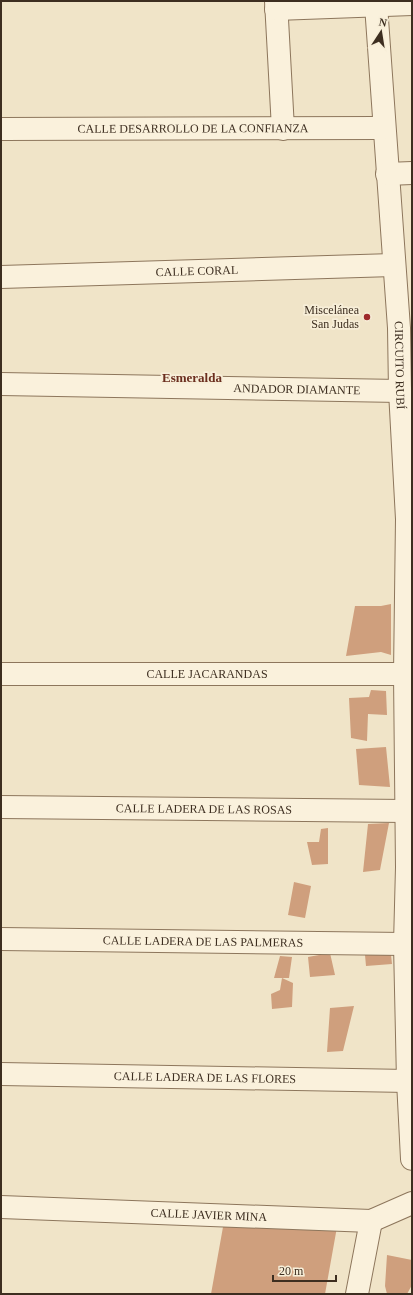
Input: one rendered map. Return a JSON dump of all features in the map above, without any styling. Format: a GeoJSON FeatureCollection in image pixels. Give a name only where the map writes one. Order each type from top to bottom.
{"type":"FeatureCollection","features":[{"type":"Feature","properties":{"kind":"street"},"geometry":{"type":"LineString","coordinates":[[283,129],[276,5],[412,4]]}},
{"type":"Feature","properties":{"kind":"street","name":"CIRCUITO RUBÍ"},"geometry":{"type":"LineString","coordinates":[[376,5],[393,265],[405,328],[400,391],[409,519],[406,810],[409,867],[405,944],[408,1081],[412,1159]]}},
{"type":"Feature","properties":{"kind":"street","name":"CALLE DESARROLLO DE LA CONFIANZA"},"geometry":{"type":"LineString","coordinates":[[1,129],[384,128]]}},
{"type":"Feature","properties":{"kind":"street"},"geometry":{"type":"LineString","coordinates":[[387,174],[412,173]]}},
{"type":"Feature","properties":{"kind":"street","name":"CALLE CORAL"},"geometry":{"type":"LineString","coordinates":[[1,277],[393,265]]}},
{"type":"Feature","properties":{"kind":"street","name":"ANDADOR DIAMANTE"},"geometry":{"type":"LineString","coordinates":[[1,384],[400,391]]}},
{"type":"Feature","properties":{"kind":"street","name":"CALLE JACARANDAS"},"geometry":{"type":"LineString","coordinates":[[1,674],[408,674]]}},
{"type":"Feature","properties":{"kind":"street","name":"CALLE LADERA DE LAS ROSAS"},"geometry":{"type":"LineString","coordinates":[[1,807],[406,810]]}},
{"type":"Feature","properties":{"kind":"street","name":"CALLE LADERA DE LAS PALMERAS"},"geometry":{"type":"LineString","coordinates":[[1,939],[405,944]]}},
{"type":"Feature","properties":{"kind":"street","name":"CALLE LADERA DE LAS FLORES"},"geometry":{"type":"LineString","coordinates":[[1,1074],[408,1081]]}},
{"type":"Feature","properties":{"kind":"street","name":"CALLE JAVIER MINA"},"geometry":{"type":"LineString","coordinates":[[1,1207],[371,1221],[412,1203]]}},
{"type":"Feature","properties":{"kind":"street"},"geometry":{"type":"LineString","coordinates":[[357,1294],[371,1221]]}},
{"type":"Feature","properties":{"kind":"building"},"geometry":{"type":"Polygon","coordinates":[[[391,604],[391,655],[381,652],[346,656],[355,606],[381,606],[391,604]]]}},
{"type":"Feature","properties":{"kind":"building"},"geometry":{"type":"Polygon","coordinates":[[[371,690],[386,691],[387,715],[368,714],[367,741],[351,738],[349,698],[369,697],[371,690]]]}},
{"type":"Feature","properties":{"kind":"building"},"geometry":{"type":"Polygon","coordinates":[[[386,747],[390,787],[359,785],[356,749],[386,747]]]}},
{"type":"Feature","properties":{"kind":"building"},"geometry":{"type":"Polygon","coordinates":[[[389,823],[380,870],[363,872],[368,824],[389,823]]]}},
{"type":"Feature","properties":{"kind":"building"},"geometry":{"type":"Polygon","coordinates":[[[328,828],[328,864],[312,865],[307,842],[319,842],[321,829],[328,828]]]}},
{"type":"Feature","properties":{"kind":"building"},"geometry":{"type":"Polygon","coordinates":[[[294,882],[311,886],[305,918],[288,915],[294,882]]]}},
{"type":"Feature","properties":{"kind":"building"},"geometry":{"type":"Polygon","coordinates":[[[330,953],[335,975],[310,977],[308,957],[330,953]]]}},
{"type":"Feature","properties":{"kind":"building"},"geometry":{"type":"Polygon","coordinates":[[[365,955],[391,955],[392,964],[366,966],[365,955]]]}},
{"type":"Feature","properties":{"kind":"building"},"geometry":{"type":"Polygon","coordinates":[[[280,956],[292,957],[289,978],[274,978],[280,956]]]}},
{"type":"Feature","properties":{"kind":"building"},"geometry":{"type":"Polygon","coordinates":[[[282,978],[293,983],[292,1007],[272,1009],[271,994],[280,990],[282,978]]]}},
{"type":"Feature","properties":{"kind":"building"},"geometry":{"type":"Polygon","coordinates":[[[354,1006],[343,1051],[327,1052],[330,1008],[354,1006]]]}},
{"type":"Feature","properties":{"kind":"building"},"geometry":{"type":"Polygon","coordinates":[[[223,1227],[337,1227],[325,1294],[211,1294],[223,1227]]]}},
{"type":"Feature","properties":{"kind":"building"},"geometry":{"type":"Polygon","coordinates":[[[387,1255],[412,1260],[412,1285],[407,1294],[387,1294],[385,1286],[387,1255]]]}},
{"type":"Feature","properties":{"kind":"place","name":"Miscelánea San Judas"},"geometry":{"type":"Point","coordinates":[367,317]}},
{"type":"Feature","properties":{"kind":"district","name":"Esmeralda"},"geometry":{"type":"Point","coordinates":[192,377]}}]}
